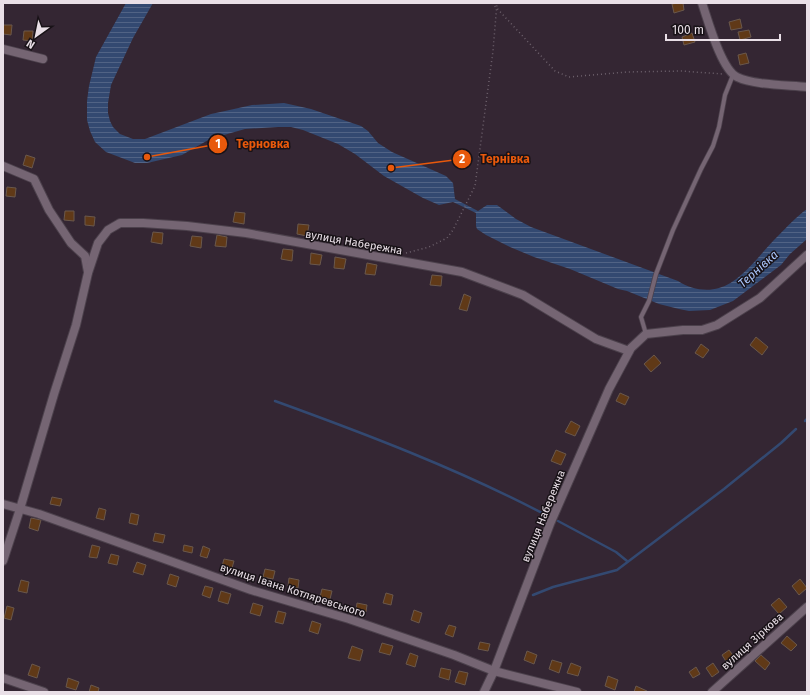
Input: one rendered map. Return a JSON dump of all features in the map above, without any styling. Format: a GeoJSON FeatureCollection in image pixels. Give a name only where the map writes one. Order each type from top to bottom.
{"type":"FeatureCollection","features":[{"type":"Feature","properties":{"kind":"street"},"geometry":{"type":"LineString","coordinates":[[702,3],[720,54],[733,74],[737,77],[752,82],[807,87]]}},
{"type":"Feature","properties":{"kind":"street"},"geometry":{"type":"LineString","coordinates":[[3,49],[43,59]]}},
{"type":"Feature","properties":{"kind":"street"},"geometry":{"type":"LineString","coordinates":[[3,166],[34,178],[49,210],[71,243],[85,256],[88,273]]}},
{"type":"Feature","properties":{"kind":"street","name":"вулиця Набережна"},"geometry":{"type":"LineString","coordinates":[[3,561],[76,325],[88,273],[98,243],[108,230],[120,223],[187,226],[231,232],[462,272],[523,295],[596,339],[629,351]]}},
{"type":"Feature","properties":{"kind":"street"},"geometry":{"type":"LineString","coordinates":[[646,334],[683,330],[702,330],[717,325],[760,298],[807,255]]}},
{"type":"Feature","properties":{"kind":"street","name":"вулиця Набережна"},"geometry":{"type":"LineString","coordinates":[[484,692],[494,671],[550,524],[609,389],[629,351],[646,334]]}},
{"type":"Feature","properties":{"kind":"street","name":"вулиця Івана Котляревського"},"geometry":{"type":"LineString","coordinates":[[3,504],[39,514],[251,590],[349,619],[454,655],[494,671],[577,692]]}},
{"type":"Feature","properties":{"kind":"street","name":"вулиця Зіркова"},"geometry":{"type":"LineString","coordinates":[[712,692],[807,607]]}},
{"type":"Feature","properties":{"kind":"street"},"geometry":{"type":"LineString","coordinates":[[3,678],[44,692]]}},
{"type":"Feature","properties":{"kind":"lane"},"geometry":{"type":"LineString","coordinates":[[646,334],[641,317],[649,301],[656,274],[683,207],[713,146],[719,127],[725,95],[733,74]]}},
{"type":"Feature","properties":{"kind":"path"},"geometry":{"type":"LineString","coordinates":[[492,3],[555,71],[569,77],[627,72],[681,71],[733,74]]}},
{"type":"Feature","properties":{"kind":"path"},"geometry":{"type":"LineString","coordinates":[[393,259],[403,254],[429,247],[447,238],[453,230],[473,191],[475,186],[493,51],[497,3]]}},
{"type":"Feature","properties":{"kind":"water"},"geometry":{"type":"Polygon","coordinates":[[[126,3],[153,3],[133,38],[111,85],[108,103],[108,113],[113,127],[120,134],[133,139],[145,139],[211,114],[252,105],[284,103],[311,109],[361,126],[368,131],[378,143],[392,152],[446,176],[453,183],[455,199],[478,211],[487,205],[497,205],[516,219],[531,227],[698,289],[709,290],[719,288],[736,279],[744,273],[772,242],[807,209],[807,239],[790,254],[781,265],[733,301],[710,310],[689,311],[659,304],[510,247],[477,229],[476,213],[453,202],[439,205],[423,198],[384,176],[355,154],[338,144],[303,130],[291,127],[245,129],[210,139],[182,155],[147,163],[135,163],[106,152],[95,142],[87,120],[89,86],[96,57],[126,3]]]}},
{"type":"Feature","properties":{"kind":"building"},"geometry":{"type":"Polygon","coordinates":[[[683,3],[684,10],[674,13],[672,4],[683,3]]]}},
{"type":"Feature","properties":{"kind":"building"},"geometry":{"type":"Polygon","coordinates":[[[740,19],[742,28],[731,30],[729,22],[740,19]]]}},
{"type":"Feature","properties":{"kind":"building"},"geometry":{"type":"Polygon","coordinates":[[[3,25],[12,25],[11,35],[3,34],[3,25]]]}},
{"type":"Feature","properties":{"kind":"building"},"geometry":{"type":"Polygon","coordinates":[[[749,30],[751,37],[740,40],[738,32],[749,30]]]}},
{"type":"Feature","properties":{"kind":"building"},"geometry":{"type":"Polygon","coordinates":[[[24,31],[33,31],[32,41],[23,40],[24,31]]]}},
{"type":"Feature","properties":{"kind":"building"},"geometry":{"type":"Polygon","coordinates":[[[692,33],[695,42],[684,45],[682,37],[692,33]]]}},
{"type":"Feature","properties":{"kind":"building"},"geometry":{"type":"Polygon","coordinates":[[[746,53],[749,63],[740,65],[738,55],[746,53]]]}},
{"type":"Feature","properties":{"kind":"building"},"geometry":{"type":"Polygon","coordinates":[[[26,155],[35,158],[32,168],[23,165],[26,155]]]}},
{"type":"Feature","properties":{"kind":"building"},"geometry":{"type":"Polygon","coordinates":[[[7,187],[16,188],[15,197],[6,196],[7,187]]]}},
{"type":"Feature","properties":{"kind":"building"},"geometry":{"type":"Polygon","coordinates":[[[65,211],[74,211],[74,221],[64,220],[65,211]]]}},
{"type":"Feature","properties":{"kind":"building"},"geometry":{"type":"Polygon","coordinates":[[[235,212],[245,213],[244,224],[233,222],[235,212]]]}},
{"type":"Feature","properties":{"kind":"building"},"geometry":{"type":"Polygon","coordinates":[[[85,216],[95,217],[94,226],[85,225],[85,216]]]}},
{"type":"Feature","properties":{"kind":"building"},"geometry":{"type":"Polygon","coordinates":[[[298,224],[309,225],[307,236],[297,234],[298,224]]]}},
{"type":"Feature","properties":{"kind":"building"},"geometry":{"type":"Polygon","coordinates":[[[153,232],[163,233],[162,244],[151,242],[153,232]]]}},
{"type":"Feature","properties":{"kind":"building"},"geometry":{"type":"Polygon","coordinates":[[[217,235],[227,237],[226,247],[215,246],[217,235]]]}},
{"type":"Feature","properties":{"kind":"building"},"geometry":{"type":"Polygon","coordinates":[[[192,236],[202,237],[201,248],[190,246],[192,236]]]}},
{"type":"Feature","properties":{"kind":"building"},"geometry":{"type":"Polygon","coordinates":[[[283,249],[293,250],[292,261],[281,259],[283,249]]]}},
{"type":"Feature","properties":{"kind":"building"},"geometry":{"type":"Polygon","coordinates":[[[311,253],[322,255],[320,265],[310,264],[311,253]]]}},
{"type":"Feature","properties":{"kind":"building"},"geometry":{"type":"Polygon","coordinates":[[[335,257],[346,259],[344,269],[334,268],[335,257]]]}},
{"type":"Feature","properties":{"kind":"building"},"geometry":{"type":"Polygon","coordinates":[[[367,263],[377,265],[375,275],[365,274],[367,263]]]}},
{"type":"Feature","properties":{"kind":"building"},"geometry":{"type":"Polygon","coordinates":[[[432,275],[442,276],[441,286],[430,285],[432,275]]]}},
{"type":"Feature","properties":{"kind":"building"},"geometry":{"type":"Polygon","coordinates":[[[464,294],[471,297],[467,311],[459,309],[464,294]]]}},
{"type":"Feature","properties":{"kind":"building"},"geometry":{"type":"Polygon","coordinates":[[[756,337],[768,347],[762,355],[750,345],[756,337]]]}},
{"type":"Feature","properties":{"kind":"building"},"geometry":{"type":"Polygon","coordinates":[[[701,344],[709,350],[703,358],[695,353],[701,344]]]}},
{"type":"Feature","properties":{"kind":"building"},"geometry":{"type":"Polygon","coordinates":[[[654,355],[661,363],[651,372],[644,364],[654,355]]]}},
{"type":"Feature","properties":{"kind":"building"},"geometry":{"type":"Polygon","coordinates":[[[620,393],[629,397],[625,405],[616,401],[620,393]]]}},
{"type":"Feature","properties":{"kind":"building"},"geometry":{"type":"Polygon","coordinates":[[[571,421],[580,426],[575,436],[565,432],[571,421]]]}},
{"type":"Feature","properties":{"kind":"building"},"geometry":{"type":"Polygon","coordinates":[[[556,450],[566,454],[561,465],[551,461],[556,450]]]}},
{"type":"Feature","properties":{"kind":"building"},"geometry":{"type":"Polygon","coordinates":[[[52,497],[62,499],[60,506],[50,504],[52,497]]]}},
{"type":"Feature","properties":{"kind":"building"},"geometry":{"type":"Polygon","coordinates":[[[99,508],[106,510],[104,520],[96,518],[99,508]]]}},
{"type":"Feature","properties":{"kind":"building"},"geometry":{"type":"Polygon","coordinates":[[[131,513],[139,515],[137,525],[129,523],[131,513]]]}},
{"type":"Feature","properties":{"kind":"building"},"geometry":{"type":"Polygon","coordinates":[[[31,518],[41,520],[38,531],[29,528],[31,518]]]}},
{"type":"Feature","properties":{"kind":"building"},"geometry":{"type":"Polygon","coordinates":[[[155,533],[165,535],[163,543],[153,541],[155,533]]]}},
{"type":"Feature","properties":{"kind":"building"},"geometry":{"type":"Polygon","coordinates":[[[92,545],[100,547],[97,558],[89,557],[92,545]]]}},
{"type":"Feature","properties":{"kind":"building"},"geometry":{"type":"Polygon","coordinates":[[[184,545],[193,547],[192,553],[183,551],[184,545]]]}},
{"type":"Feature","properties":{"kind":"building"},"geometry":{"type":"Polygon","coordinates":[[[203,546],[210,549],[207,558],[200,556],[203,546]]]}},
{"type":"Feature","properties":{"kind":"building"},"geometry":{"type":"Polygon","coordinates":[[[111,554],[119,556],[117,565],[108,563],[111,554]]]}},
{"type":"Feature","properties":{"kind":"building"},"geometry":{"type":"Polygon","coordinates":[[[224,559],[234,561],[232,568],[222,566],[224,559]]]}},
{"type":"Feature","properties":{"kind":"building"},"geometry":{"type":"Polygon","coordinates":[[[137,562],[146,565],[143,575],[133,572],[137,562]]]}},
{"type":"Feature","properties":{"kind":"building"},"geometry":{"type":"Polygon","coordinates":[[[265,569],[275,571],[273,579],[263,577],[265,569]]]}},
{"type":"Feature","properties":{"kind":"building"},"geometry":{"type":"Polygon","coordinates":[[[170,574],[179,577],[176,587],[167,584],[170,574]]]}},
{"type":"Feature","properties":{"kind":"building"},"geometry":{"type":"Polygon","coordinates":[[[289,578],[299,580],[298,588],[288,586],[289,578]]]}},
{"type":"Feature","properties":{"kind":"building"},"geometry":{"type":"Polygon","coordinates":[[[800,579],[807,588],[799,595],[792,586],[800,579]]]}},
{"type":"Feature","properties":{"kind":"building"},"geometry":{"type":"Polygon","coordinates":[[[21,580],[29,582],[27,593],[18,591],[21,580]]]}},
{"type":"Feature","properties":{"kind":"building"},"geometry":{"type":"Polygon","coordinates":[[[205,586],[213,588],[210,598],[202,595],[205,586]]]}},
{"type":"Feature","properties":{"kind":"building"},"geometry":{"type":"Polygon","coordinates":[[[322,589],[332,591],[330,599],[320,597],[322,589]]]}},
{"type":"Feature","properties":{"kind":"building"},"geometry":{"type":"Polygon","coordinates":[[[221,591],[231,594],[228,604],[218,601],[221,591]]]}},
{"type":"Feature","properties":{"kind":"building"},"geometry":{"type":"Polygon","coordinates":[[[386,593],[393,595],[391,605],[383,603],[386,593]]]}},
{"type":"Feature","properties":{"kind":"building"},"geometry":{"type":"Polygon","coordinates":[[[779,598],[787,607],[779,614],[771,605],[779,598]]]}},
{"type":"Feature","properties":{"kind":"building"},"geometry":{"type":"Polygon","coordinates":[[[253,603],[263,606],[260,616],[250,613],[253,603]]]}},
{"type":"Feature","properties":{"kind":"building"},"geometry":{"type":"Polygon","coordinates":[[[357,603],[367,605],[366,612],[356,610],[357,603]]]}},
{"type":"Feature","properties":{"kind":"building"},"geometry":{"type":"Polygon","coordinates":[[[7,606],[14,608],[11,620],[4,618],[7,606]]]}},
{"type":"Feature","properties":{"kind":"building"},"geometry":{"type":"Polygon","coordinates":[[[414,610],[422,613],[419,623],[411,620],[414,610]]]}},
{"type":"Feature","properties":{"kind":"building"},"geometry":{"type":"Polygon","coordinates":[[[278,611],[286,613],[283,624],[275,622],[278,611]]]}},
{"type":"Feature","properties":{"kind":"building"},"geometry":{"type":"Polygon","coordinates":[[[312,621],[321,624],[318,634],[309,631],[312,621]]]}},
{"type":"Feature","properties":{"kind":"building"},"geometry":{"type":"Polygon","coordinates":[[[449,625],[456,627],[453,637],[445,634],[449,625]]]}},
{"type":"Feature","properties":{"kind":"building"},"geometry":{"type":"Polygon","coordinates":[[[787,636],[797,645],[791,651],[781,643],[787,636]]]}},
{"type":"Feature","properties":{"kind":"building"},"geometry":{"type":"Polygon","coordinates":[[[480,642],[490,644],[488,651],[478,649],[480,642]]]}},
{"type":"Feature","properties":{"kind":"building"},"geometry":{"type":"Polygon","coordinates":[[[382,643],[393,646],[390,655],[379,652],[382,643]]]}},
{"type":"Feature","properties":{"kind":"building"},"geometry":{"type":"Polygon","coordinates":[[[352,646],[363,650],[360,661],[348,658],[352,646]]]}},
{"type":"Feature","properties":{"kind":"building"},"geometry":{"type":"Polygon","coordinates":[[[729,650],[735,658],[727,663],[722,655],[729,650]]]}},
{"type":"Feature","properties":{"kind":"building"},"geometry":{"type":"Polygon","coordinates":[[[527,651],[537,655],[534,664],[524,660],[527,651]]]}},
{"type":"Feature","properties":{"kind":"building"},"geometry":{"type":"Polygon","coordinates":[[[410,653],[418,656],[415,667],[406,664],[410,653]]]}},
{"type":"Feature","properties":{"kind":"building"},"geometry":{"type":"Polygon","coordinates":[[[761,655],[770,663],[765,670],[755,661],[761,655]]]}},
{"type":"Feature","properties":{"kind":"building"},"geometry":{"type":"Polygon","coordinates":[[[552,660],[562,663],[559,673],[549,669],[552,660]]]}},
{"type":"Feature","properties":{"kind":"building"},"geometry":{"type":"Polygon","coordinates":[[[571,663],[581,667],[578,676],[567,673],[571,663]]]}},
{"type":"Feature","properties":{"kind":"building"},"geometry":{"type":"Polygon","coordinates":[[[713,663],[719,672],[712,677],[706,668],[713,663]]]}},
{"type":"Feature","properties":{"kind":"building"},"geometry":{"type":"Polygon","coordinates":[[[32,664],[40,667],[37,678],[28,675],[32,664]]]}},
{"type":"Feature","properties":{"kind":"building"},"geometry":{"type":"Polygon","coordinates":[[[696,667],[700,674],[693,678],[689,672],[696,667]]]}},
{"type":"Feature","properties":{"kind":"building"},"geometry":{"type":"Polygon","coordinates":[[[441,668],[451,670],[449,680],[439,677],[441,668]]]}},
{"type":"Feature","properties":{"kind":"building"},"geometry":{"type":"Polygon","coordinates":[[[459,671],[468,673],[465,685],[455,682],[459,671]]]}},
{"type":"Feature","properties":{"kind":"building"},"geometry":{"type":"Polygon","coordinates":[[[608,676],[618,680],[615,690],[605,686],[608,676]]]}},
{"type":"Feature","properties":{"kind":"building"},"geometry":{"type":"Polygon","coordinates":[[[68,678],[79,682],[76,690],[66,687],[68,678]]]}},
{"type":"Feature","properties":{"kind":"building"},"geometry":{"type":"Polygon","coordinates":[[[91,685],[99,688],[98,692],[89,692],[91,685]]]}},
{"type":"Feature","properties":{"kind":"building"},"geometry":{"type":"Polygon","coordinates":[[[636,686],[647,691],[647,692],[634,692],[636,686]]]}},
{"type":"Feature","properties":{"kind":"waterway"},"geometry":{"type":"LineString","coordinates":[[275,401],[343,426],[445,467],[544,514]]}},
{"type":"Feature","properties":{"kind":"waterway"},"geometry":{"type":"LineString","coordinates":[[533,595],[553,587],[617,570],[724,489],[796,429]]}},
{"type":"Feature","properties":{"kind":"waterway"},"geometry":{"type":"LineString","coordinates":[[558,521],[616,552],[627,561]]}},
{"type":"Feature","properties":{"kind":"place","name":"Терновка"},"geometry":{"type":"Point","coordinates":[147,157]}},
{"type":"Feature","properties":{"kind":"place","name":"Тернівка"},"geometry":{"type":"Point","coordinates":[391,168]}}]}
